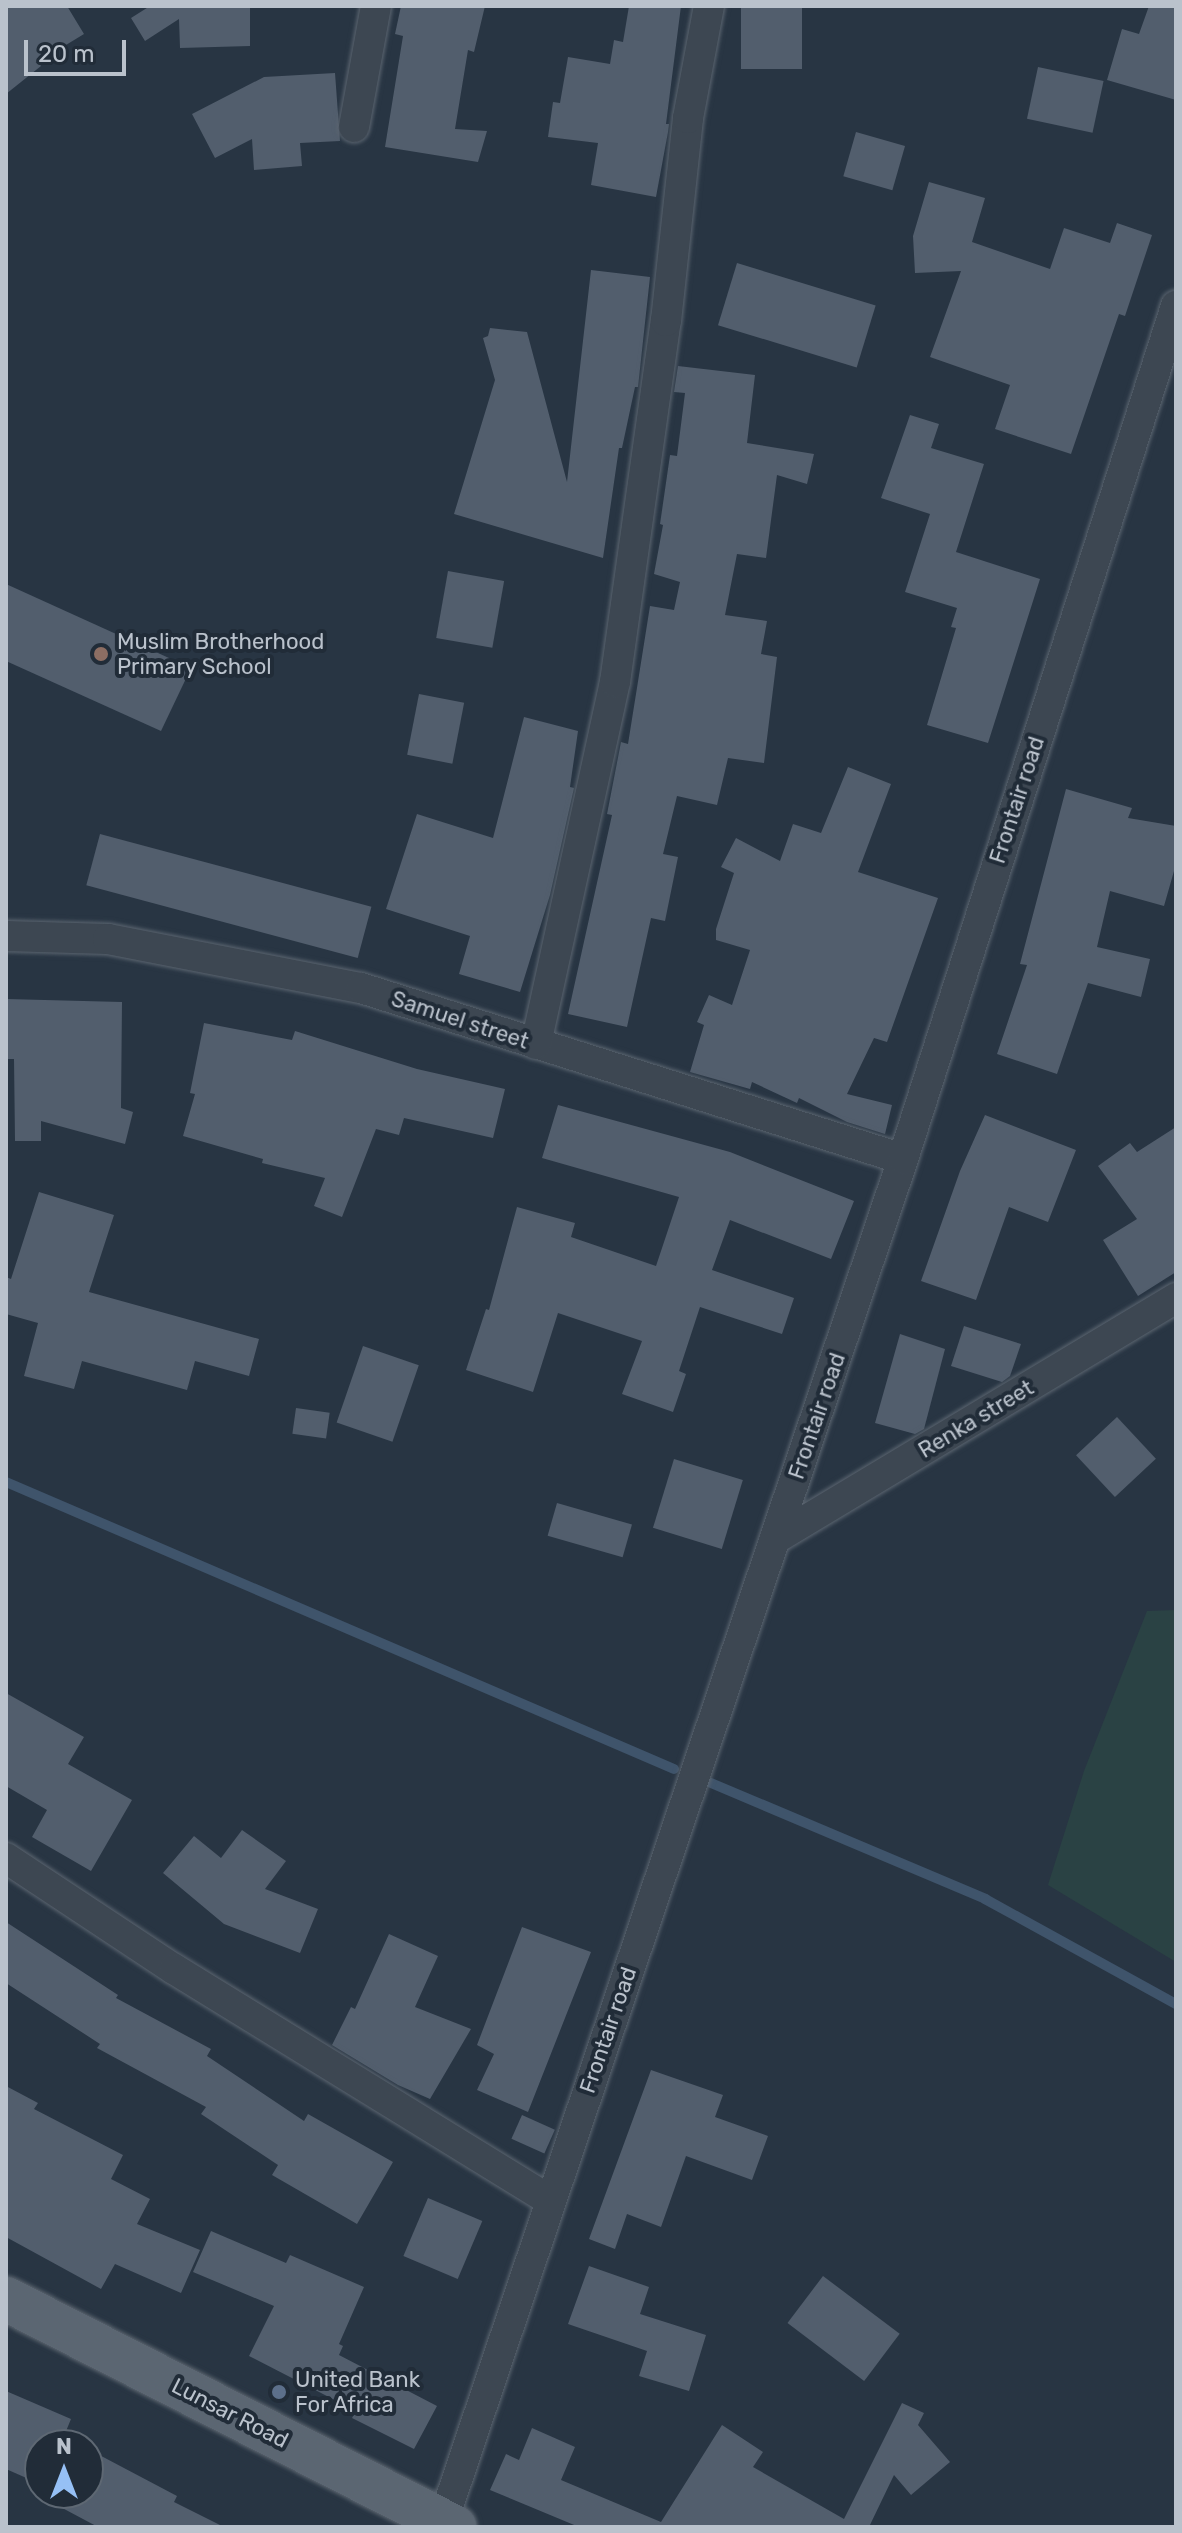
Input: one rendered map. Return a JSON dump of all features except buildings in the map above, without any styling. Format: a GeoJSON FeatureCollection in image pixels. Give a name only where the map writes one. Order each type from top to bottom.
{"type":"FeatureCollection","features":[{"type":"Feature","properties":{"kind":"main road","name":"Lunsar Road"},"geometry":{"type":"LineString","coordinates":[[6,2299],[446,2525]]}},
{"type":"Feature","properties":{"kind":"street"},"geometry":{"type":"LineString","coordinates":[[354,127],[376,6]]}},
{"type":"Feature","properties":{"kind":"street"},"geometry":{"type":"LineString","coordinates":[[536,1044],[615,682],[666,321],[688,118],[709,6]]}},
{"type":"Feature","properties":{"kind":"street","name":"Frontair road"},"geometry":{"type":"LineString","coordinates":[[446,2525],[550,2200],[903,1159],[1176,306]]}},
{"type":"Feature","properties":{"kind":"street","name":"Samuel street"},"geometry":{"type":"LineString","coordinates":[[6,936],[108,939],[361,988],[903,1159]]}},
{"type":"Feature","properties":{"kind":"street","name":"Renka street"},"geometry":{"type":"LineString","coordinates":[[775,1539],[1176,1298]]}},
{"type":"Feature","properties":{"kind":"street"},"geometry":{"type":"LineString","coordinates":[[6,1858],[174,1969],[550,2200]]}},
{"type":"Feature","properties":{"kind":"green space"},"geometry":{"type":"Polygon","coordinates":[[[1176,1610],[1176,1962],[1048,1885],[1084,1771],[1147,1611],[1176,1610]]]}},
{"type":"Feature","properties":{"kind":"waterway"},"geometry":{"type":"LineString","coordinates":[[6,1482],[674,1769]]}},
{"type":"Feature","properties":{"kind":"waterway"},"geometry":{"type":"LineString","coordinates":[[711,1783],[985,1899],[1176,2004]]}},
{"type":"Feature","properties":{"kind":"place","name":"Muslim Brotherhood Primary School"},"geometry":{"type":"Point","coordinates":[101,654]}},
{"type":"Feature","properties":{"kind":"place","name":"United Bank For Africa"},"geometry":{"type":"Point","coordinates":[279,2392]}}]}
